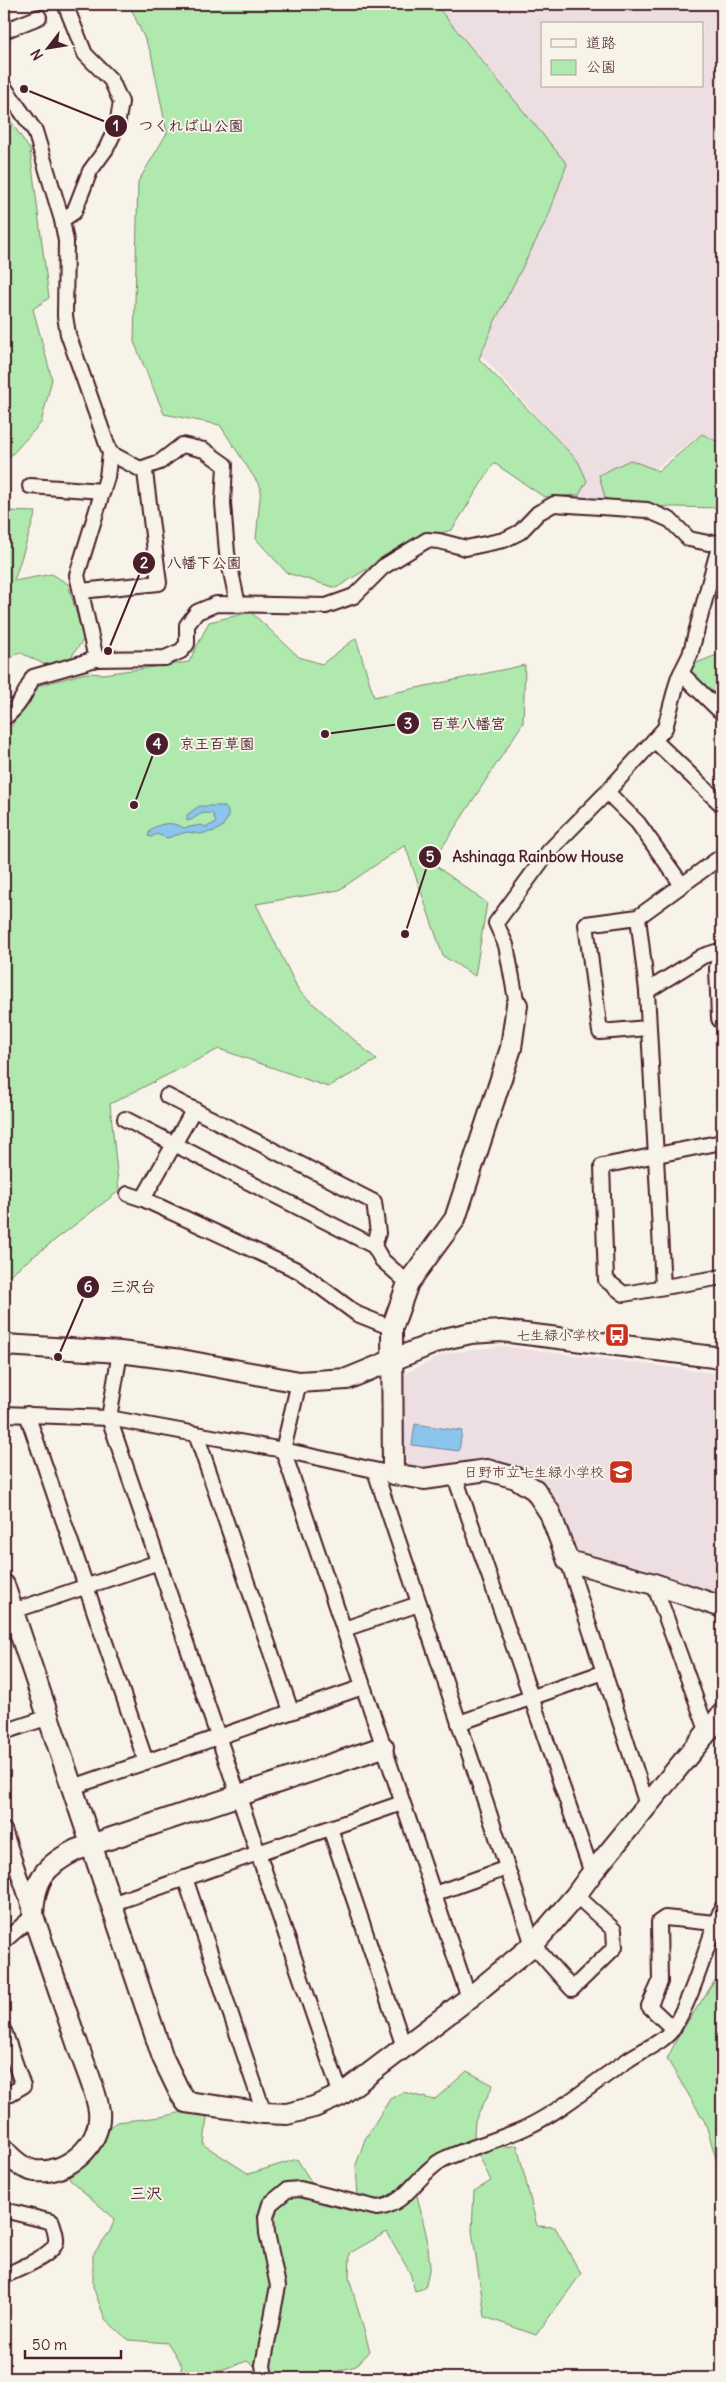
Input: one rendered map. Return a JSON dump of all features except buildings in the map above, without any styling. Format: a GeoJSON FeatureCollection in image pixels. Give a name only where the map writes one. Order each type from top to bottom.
{"type":"FeatureCollection","features":[{"type":"Feature","properties":{"kind":"street"},"geometry":{"type":"LineString","coordinates":[[62,220],[74,212],[90,171],[106,149],[117,126],[120,102],[111,80],[85,54],[65,4]]}},
{"type":"Feature","properties":{"kind":"street"},"geometry":{"type":"LineString","coordinates":[[4,30],[39,17]]}},
{"type":"Feature","properties":{"kind":"street"},"geometry":{"type":"LineString","coordinates":[[4,87],[35,131],[62,220],[66,241],[65,316],[68,334],[110,453],[107,476],[78,575],[96,659]]}},
{"type":"Feature","properties":{"kind":"street"},"geometry":{"type":"LineString","coordinates":[[140,469],[160,462],[182,446],[204,450],[225,465],[223,504],[227,553],[238,605]]}},
{"type":"Feature","properties":{"kind":"street"},"geometry":{"type":"LineString","coordinates":[[81,591],[159,583],[145,472],[110,453]]}},
{"type":"Feature","properties":{"kind":"street"},"geometry":{"type":"LineString","coordinates":[[30,486],[103,491]]}},
{"type":"Feature","properties":{"kind":"street"},"geometry":{"type":"LineString","coordinates":[[4,718],[16,709],[33,677],[96,659],[165,658],[180,652],[187,644],[187,624],[196,612],[216,604],[326,606],[340,602],[354,596],[383,567],[427,540],[439,540],[466,548],[504,540],[520,532],[538,513],[554,504],[647,510],[670,520],[689,539],[708,543],[721,543],[690,655],[681,673],[665,728],[607,792],[549,851],[496,923],[506,945],[517,1005],[511,1048],[455,1219],[408,1283],[392,1328],[394,1361],[384,1473],[419,1604],[533,1945],[572,1989],[615,1947],[614,1930],[576,1895]]}},
{"type":"Feature","properties":{"kind":"street"},"geometry":{"type":"LineString","coordinates":[[681,673],[722,713]]}},
{"type":"Feature","properties":{"kind":"street"},"geometry":{"type":"LineString","coordinates":[[654,740],[722,806]]}},
{"type":"Feature","properties":{"kind":"street"},"geometry":{"type":"LineString","coordinates":[[607,792],[638,823],[682,885]]}},
{"type":"Feature","properties":{"kind":"street"},"geometry":{"type":"LineString","coordinates":[[648,1028],[600,1032],[586,924],[638,917],[722,856]]}},
{"type":"Feature","properties":{"kind":"street"},"geometry":{"type":"LineString","coordinates":[[638,917],[647,991],[663,1287]]}},
{"type":"Feature","properties":{"kind":"street"},"geometry":{"type":"LineString","coordinates":[[647,991],[703,956],[722,950]]}},
{"type":"Feature","properties":{"kind":"street"},"geometry":{"type":"LineString","coordinates":[[722,958],[720,968],[722,1018]]}},
{"type":"Feature","properties":{"kind":"street"},"geometry":{"type":"LineString","coordinates":[[167,1096],[374,1202],[378,1232],[374,1246]]}},
{"type":"Feature","properties":{"kind":"street"},"geometry":{"type":"LineString","coordinates":[[143,1199],[194,1109]]}},
{"type":"Feature","properties":{"kind":"street"},"geometry":{"type":"LineString","coordinates":[[125,1119],[374,1246],[382,1260],[408,1283]]}},
{"type":"Feature","properties":{"kind":"street"},"geometry":{"type":"LineString","coordinates":[[722,1142],[602,1166],[606,1280],[624,1294],[722,1278]]}},
{"type":"Feature","properties":{"kind":"street"},"geometry":{"type":"LineString","coordinates":[[128,1194],[143,1199],[299,1272],[356,1314],[392,1328]]}},
{"type":"Feature","properties":{"kind":"street"},"geometry":{"type":"LineString","coordinates":[[4,1345],[120,1352],[181,1360],[299,1382],[347,1378],[444,1340],[471,1333],[501,1331],[722,1358]]}},
{"type":"Feature","properties":{"kind":"street"},"geometry":{"type":"LineString","coordinates":[[120,1352],[109,1418],[341,2096]]}},
{"type":"Feature","properties":{"kind":"street"},"geometry":{"type":"LineString","coordinates":[[299,1382],[283,1450],[469,1998]]}},
{"type":"Feature","properties":{"kind":"street"},"geometry":{"type":"LineString","coordinates":[[4,1414],[109,1418],[283,1450],[384,1473],[424,1479],[487,1470],[516,1478],[536,1490],[550,1513],[568,1561],[648,1805]]}},
{"type":"Feature","properties":{"kind":"street"},"geometry":{"type":"LineString","coordinates":[[26,1414],[146,1762]]}},
{"type":"Feature","properties":{"kind":"street"},"geometry":{"type":"LineString","coordinates":[[196,1434],[290,1712]]}},
{"type":"Feature","properties":{"kind":"street"},"geometry":{"type":"LineString","coordinates":[[454,1474],[592,1873]]}},
{"type":"Feature","properties":{"kind":"street"},"geometry":{"type":"LineString","coordinates":[[568,1561],[654,1584],[722,1607]]}},
{"type":"Feature","properties":{"kind":"street"},"geometry":{"type":"LineString","coordinates":[[13,1611],[159,1562]]}},
{"type":"Feature","properties":{"kind":"street"},"geometry":{"type":"LineString","coordinates":[[4,1584],[163,2058],[186,2102],[264,2113],[288,2114],[341,2096],[469,1998],[533,1945],[576,1895],[722,1714]]}},
{"type":"Feature","properties":{"kind":"street"},"geometry":{"type":"LineString","coordinates":[[654,1584],[708,1733]]}},
{"type":"Feature","properties":{"kind":"street"},"geometry":{"type":"LineString","coordinates":[[344,1629],[419,1604]]}},
{"type":"Feature","properties":{"kind":"street"},"geometry":{"type":"LineString","coordinates":[[459,1723],[604,1672]]}},
{"type":"Feature","properties":{"kind":"street"},"geometry":{"type":"LineString","coordinates":[[73,1787],[362,1686]]}},
{"type":"Feature","properties":{"kind":"street"},"geometry":{"type":"LineString","coordinates":[[4,1732],[49,1717]]}},
{"type":"Feature","properties":{"kind":"street"},"geometry":{"type":"LineString","coordinates":[[4,1940],[33,1916],[34,1896],[42,1876],[56,1860],[76,1850],[383,1747]]}},
{"type":"Feature","properties":{"kind":"street"},"geometry":{"type":"LineString","coordinates":[[111,1904],[402,1803]]}},
{"type":"Feature","properties":{"kind":"street"},"geometry":{"type":"LineString","coordinates":[[330,1828],[404,2047]]}},
{"type":"Feature","properties":{"kind":"street"},"geometry":{"type":"LineString","coordinates":[[4,1830],[91,2082],[99,2111],[98,2128],[92,2141],[83,2154],[59,2169],[34,2171],[12,2160],[4,2150]]}},
{"type":"Feature","properties":{"kind":"street"},"geometry":{"type":"LineString","coordinates":[[434,1894],[507,1868]]}},
{"type":"Feature","properties":{"kind":"street"},"geometry":{"type":"LineString","coordinates":[[185,1878],[264,2113]]}},
{"type":"Feature","properties":{"kind":"street"},"geometry":{"type":"LineString","coordinates":[[265,2378],[263,2365],[278,2286],[266,2217],[270,2204],[276,2196],[287,2190],[300,2189],[376,2208],[388,2207],[398,2201],[441,2161],[527,2127],[572,2102],[627,2061],[664,2038],[673,2029],[688,1998],[722,1908]]}},
{"type":"Feature","properties":{"kind":"street"},"geometry":{"type":"LineString","coordinates":[[673,2029],[650,2006],[660,1982],[658,1922],[665,1918],[715,1923]]}},
{"type":"Feature","properties":{"kind":"street"},"geometry":{"type":"LineString","coordinates":[[4,2031],[23,2086],[4,2097]]}},
{"type":"Feature","properties":{"kind":"street"},"geometry":{"type":"LineString","coordinates":[[4,2210],[52,2222],[56,2241],[52,2250],[44,2256],[4,2276]]}},
{"type":"Feature","properties":{"kind":"shaded area"},"geometry":{"type":"Polygon","coordinates":[[[435,4],[722,4],[722,447],[698,436],[611,504],[585,503],[567,497],[555,472],[571,454],[473,346],[567,164],[435,4]]]}},
{"type":"Feature","properties":{"kind":"shaded area","name":"日野市立七生緑小学校"},"geometry":{"type":"Polygon","coordinates":[[[502,1346],[722,1374],[722,1546],[715,1597],[574,1557],[539,1485],[403,1470],[398,1461],[402,1375],[447,1353],[502,1346]]]}},
{"type":"Feature","properties":{"kind":"green space"},"geometry":{"type":"Polygon","coordinates":[[[129,4],[161,4],[164,8],[186,4],[435,4],[567,164],[548,217],[494,323],[479,359],[578,461],[587,481],[579,495],[544,497],[494,463],[452,530],[414,540],[336,588],[287,573],[256,539],[261,488],[220,425],[164,414],[134,342],[138,182],[167,133],[151,53],[129,4]]]}},
{"type":"Feature","properties":{"kind":"green space"},"geometry":{"type":"Polygon","coordinates":[[[4,111],[30,150],[49,298],[33,309],[52,379],[41,423],[4,463],[4,111]]]}},
{"type":"Feature","properties":{"kind":"green space"},"geometry":{"type":"Polygon","coordinates":[[[702,434],[722,444],[722,508],[631,506],[605,498],[599,475],[630,460],[659,471],[702,434]]]}},
{"type":"Feature","properties":{"kind":"green space"},"geometry":{"type":"Polygon","coordinates":[[[4,511],[36,512],[14,581],[52,574],[68,584],[84,639],[60,672],[19,652],[4,664],[4,511]]]}},
{"type":"Feature","properties":{"kind":"green space"},"geometry":{"type":"Polygon","coordinates":[[[251,612],[299,657],[322,664],[356,638],[374,697],[525,665],[523,723],[432,863],[487,903],[475,976],[443,956],[405,845],[339,890],[256,904],[299,991],[377,1060],[328,1087],[219,1049],[110,1104],[119,1191],[4,1279],[4,733],[11,727],[37,686],[86,673],[103,674],[189,662],[209,622],[251,612]]]}},
{"type":"Feature","properties":{"kind":"green space"},"geometry":{"type":"Polygon","coordinates":[[[719,654],[722,657],[722,706],[691,677],[690,671],[694,664],[719,654]]]}},
{"type":"Feature","properties":{"kind":"green space"},"geometry":{"type":"Polygon","coordinates":[[[722,1970],[722,2178],[705,2122],[667,2059],[679,2035],[722,1970]]]}},
{"type":"Feature","properties":{"kind":"green space"},"geometry":{"type":"Polygon","coordinates":[[[467,2071],[493,2085],[475,2121],[474,2136],[506,2147],[517,2145],[537,2226],[555,2227],[581,2274],[536,2335],[485,2317],[472,2231],[474,2191],[491,2181],[479,2155],[462,2146],[422,2164],[413,2178],[427,2238],[430,2266],[425,2288],[415,2291],[410,2273],[387,2232],[350,2253],[349,2278],[370,2351],[356,2366],[313,2378],[271,2378],[247,2361],[206,2375],[204,2378],[178,2378],[182,2366],[168,2343],[128,2340],[105,2319],[93,2287],[93,2255],[110,2231],[115,2219],[70,2180],[63,2156],[117,2122],[160,2117],[187,2111],[207,2116],[204,2145],[249,2174],[297,2159],[321,2203],[359,2213],[356,2165],[365,2139],[390,2099],[403,2092],[434,2100],[467,2071]]]}},
{"type":"Feature","properties":{"kind":"water"},"geometry":{"type":"Polygon","coordinates":[[[199,806],[224,806],[228,811],[228,818],[222,827],[215,831],[200,834],[187,832],[167,838],[156,834],[152,837],[148,836],[151,829],[164,824],[172,824],[184,828],[201,825],[206,827],[216,823],[213,814],[208,813],[201,814],[187,821],[187,815],[199,806]]]}},
{"type":"Feature","properties":{"kind":"water"},"geometry":{"type":"Polygon","coordinates":[[[415,1424],[462,1431],[459,1451],[412,1445],[415,1424]]]}},
{"type":"Feature","properties":{"kind":"place","name":"つくれば山公園"},"geometry":{"type":"Point","coordinates":[24,89]}},
{"type":"Feature","properties":{"kind":"place","name":"八幡下公園"},"geometry":{"type":"Point","coordinates":[108,651]}},
{"type":"Feature","properties":{"kind":"place","name":"百草八幡宮"},"geometry":{"type":"Point","coordinates":[325,734]}},
{"type":"Feature","properties":{"kind":"place","name":"京王百草園"},"geometry":{"type":"Point","coordinates":[134,805]}},
{"type":"Feature","properties":{"kind":"place","name":"Ashinaga Rainbow House"},"geometry":{"type":"Point","coordinates":[405,934]}},
{"type":"Feature","properties":{"kind":"place","name":"七生緑小学校"},"geometry":{"type":"Point","coordinates":[617,1335]}},
{"type":"Feature","properties":{"kind":"place","name":"三沢台"},"geometry":{"type":"Point","coordinates":[58,1357]}},
{"type":"Feature","properties":{"kind":"place","name":"日野市立七生緑小学校"},"geometry":{"type":"Point","coordinates":[621,1472]}},
{"type":"Feature","properties":{"kind":"district","name":"三沢"},"geometry":{"type":"Point","coordinates":[146,2193]}}]}
